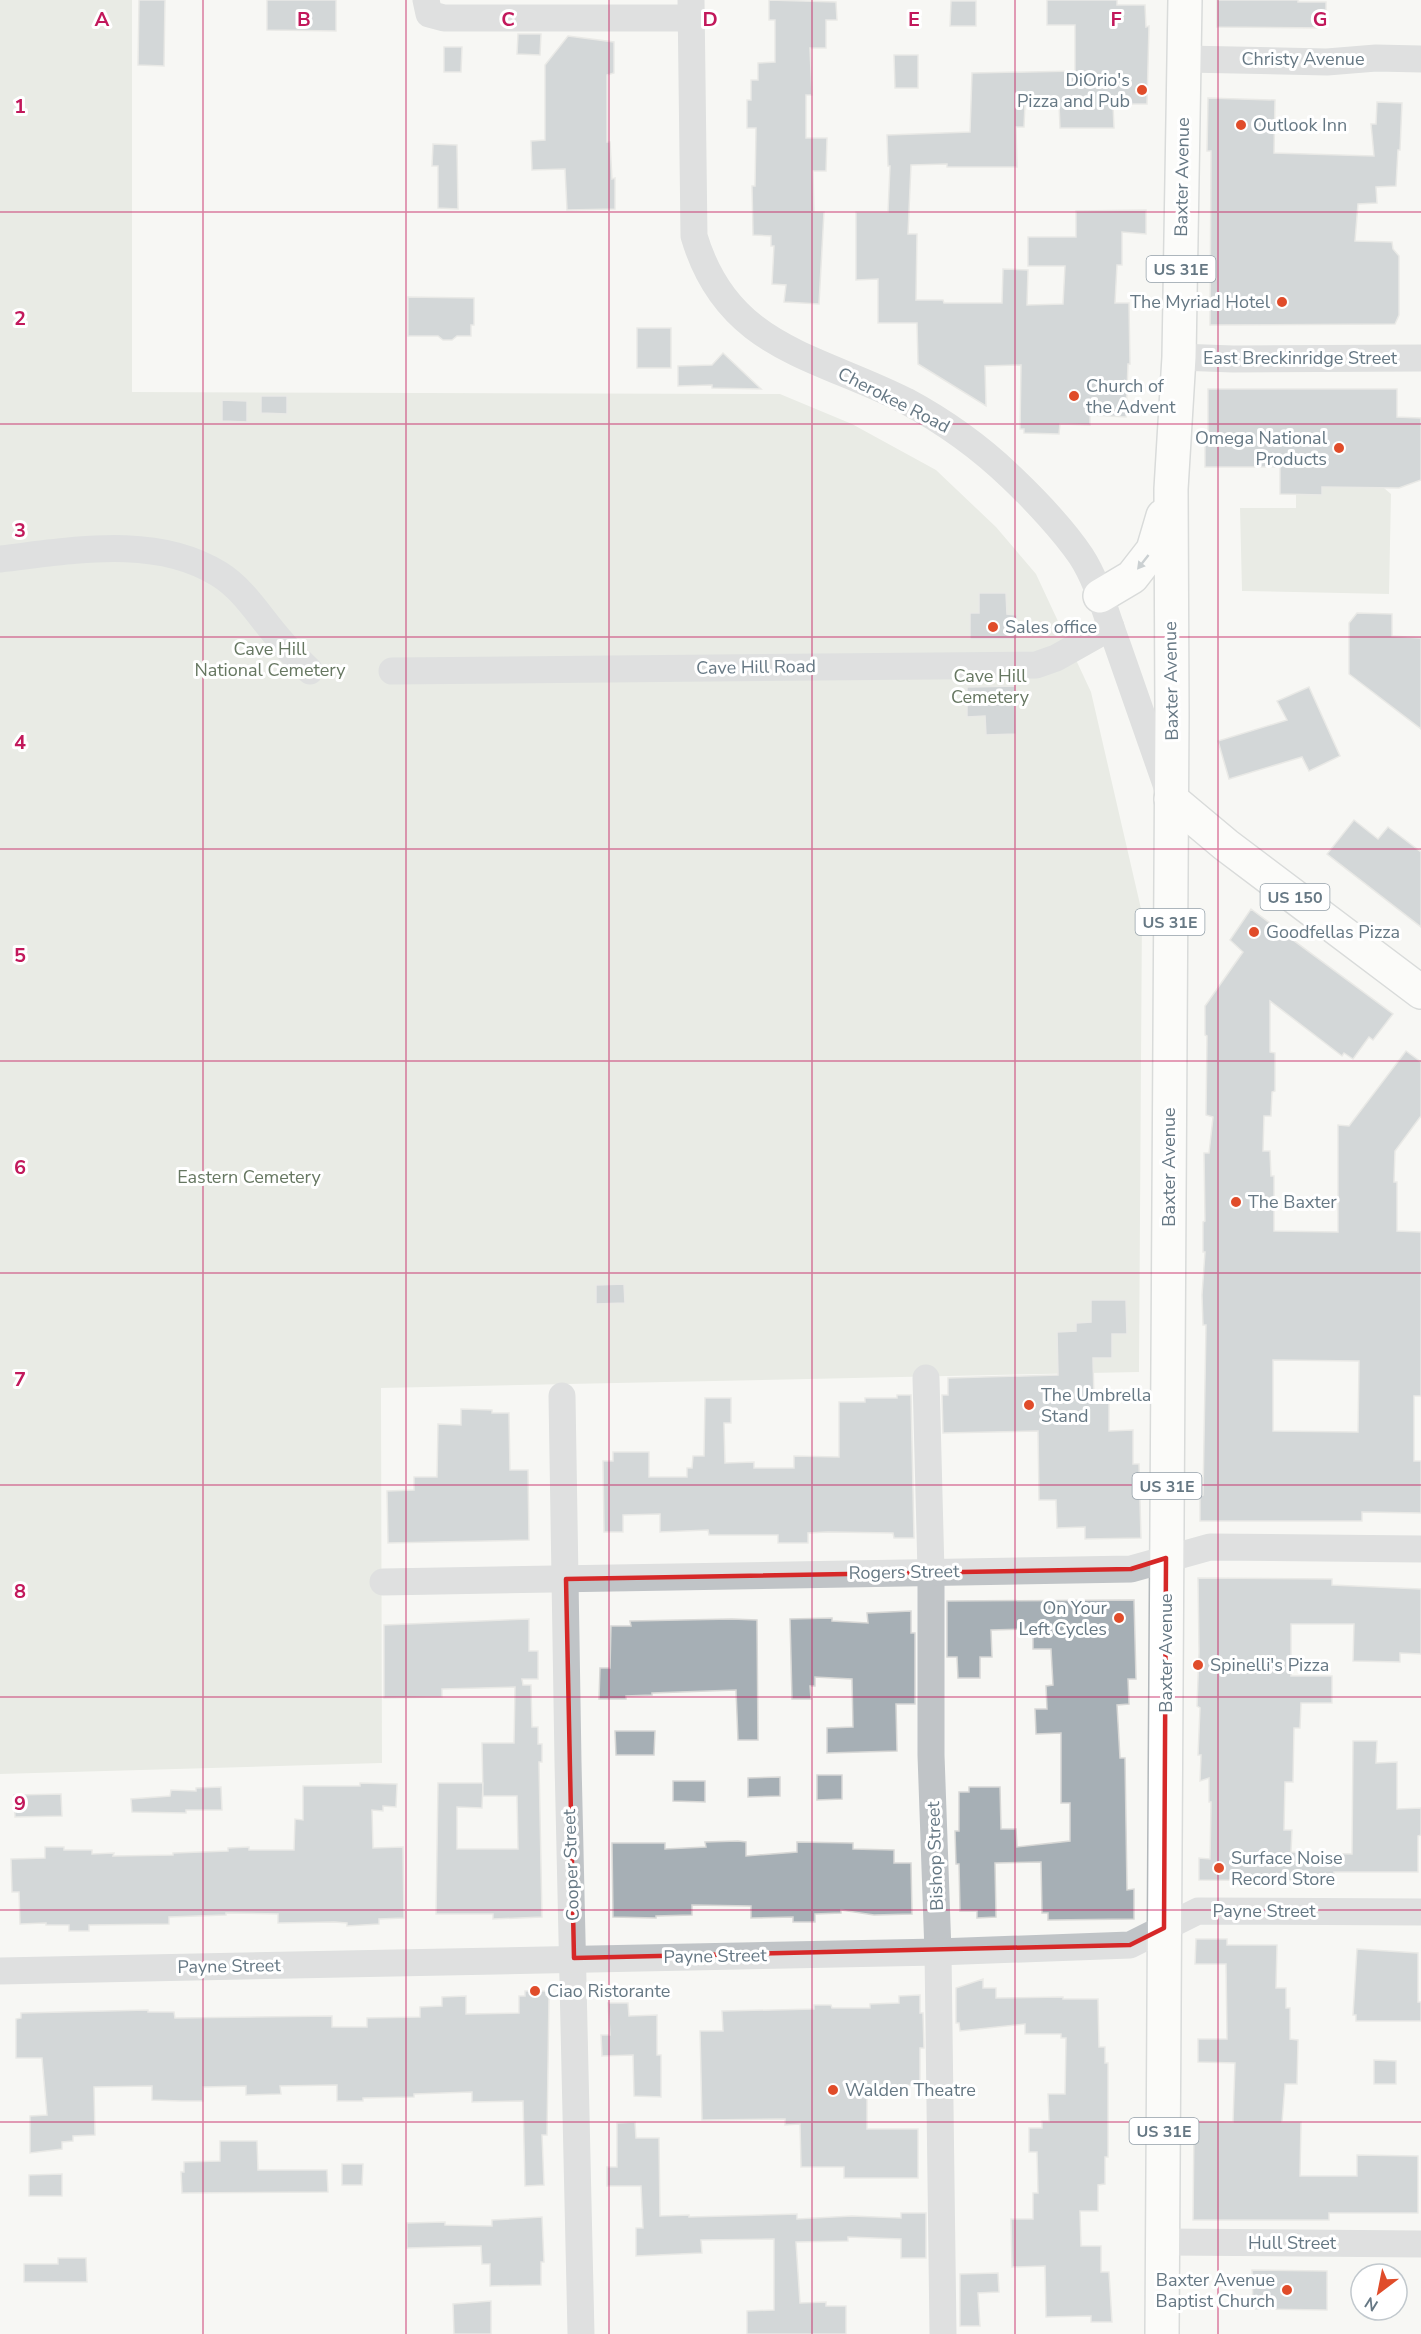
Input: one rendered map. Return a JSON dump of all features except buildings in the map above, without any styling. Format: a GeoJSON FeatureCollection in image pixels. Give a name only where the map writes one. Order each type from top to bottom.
{"type":"FeatureCollection","features":[{"type":"Feature","properties":{"kind":"main road","name":"Baxter Avenue"},"geometry":{"type":"LineString","coordinates":[[1162,2334],[1171,489],[1179,357],[1185,0]]}},
{"type":"Feature","properties":{"kind":"main road"},"geometry":{"type":"LineString","coordinates":[[1100,596],[1132,578],[1153,550],[1171,489]]}},
{"type":"Feature","properties":{"kind":"main road","name":"US 150"},"geometry":{"type":"LineString","coordinates":[[1171,799],[1226,845],[1421,992]]}},
{"type":"Feature","properties":{"kind":"street"},"geometry":{"type":"LineString","coordinates":[[427,7],[444,18],[691,9]]}},
{"type":"Feature","properties":{"kind":"street","name":"Cherokee Road"},"geometry":{"type":"LineString","coordinates":[[691,9],[694,236],[701,261],[711,281],[742,318],[767,336],[786,348],[905,401],[952,428],[1014,479],[1082,557],[1100,596],[1171,799]]}},
{"type":"Feature","properties":{"kind":"street","name":"Christy Avenue"},"geometry":{"type":"LineString","coordinates":[[1185,59],[1327,62],[1376,58],[1421,59]]}},
{"type":"Feature","properties":{"kind":"street","name":"East Breckinridge Street"},"geometry":{"type":"LineString","coordinates":[[1179,357],[1421,358]]}},
{"type":"Feature","properties":{"kind":"street"},"geometry":{"type":"LineString","coordinates":[[0,559],[88,550],[140,550],[185,558],[220,574],[251,604],[281,642],[310,671]]}},
{"type":"Feature","properties":{"kind":"street","name":"Cave Hill Road"},"geometry":{"type":"LineString","coordinates":[[392,671],[1036,665],[1056,658],[1111,627]]}},
{"type":"Feature","properties":{"kind":"street","name":"Bishop Street"},"geometry":{"type":"LineString","coordinates":[[927,1378],[931,1755],[938,1952],[943,2334]]}},
{"type":"Feature","properties":{"kind":"street","name":"Cooper Street"},"geometry":{"type":"LineString","coordinates":[[562,1396],[581,2334]]}},
{"type":"Feature","properties":{"kind":"street","name":"Rogers Street"},"geometry":{"type":"LineString","coordinates":[[383,1582],[1131,1569],[1210,1547],[1421,1549]]}},
{"type":"Feature","properties":{"kind":"street","name":"Payne Street"},"geometry":{"type":"LineString","coordinates":[[0,1971],[938,1952],[1130,1945],[1198,1911],[1421,1912]]}},
{"type":"Feature","properties":{"kind":"street","name":"Hull Street"},"geometry":{"type":"LineString","coordinates":[[1164,2242],[1421,2244]]}},
{"type":"Feature","properties":{"kind":"highlighted area"},"geometry":{"type":"Polygon","coordinates":[[[1166,1558],[1164,1928],[1130,1945],[574,1958],[566,1579],[1131,1569],[1166,1558]]]}},
{"type":"Feature","properties":{"kind":"green space"},"geometry":{"type":"Polygon","coordinates":[[[0,0],[132,0],[132,392],[780,394],[852,424],[936,470],[996,527],[1036,574],[1091,692],[1142,913],[1139,1372],[381,1388],[382,1763],[0,1774],[0,0]]]}},
{"type":"Feature","properties":{"kind":"green space"},"geometry":{"type":"Polygon","coordinates":[[[1322,487],[1384,488],[1391,494],[1389,594],[1242,591],[1240,508],[1296,508],[1296,495],[1322,495],[1322,487]]]}},
{"type":"Feature","properties":{"kind":"place","name":"DiOrio's Pizza and Pub"},"geometry":{"type":"Point","coordinates":[1142,90]}},
{"type":"Feature","properties":{"kind":"place","name":"Outlook Inn"},"geometry":{"type":"Point","coordinates":[1241,125]}},
{"type":"Feature","properties":{"kind":"place","name":"The Myriad Hotel"},"geometry":{"type":"Point","coordinates":[1282,302]}},
{"type":"Feature","properties":{"kind":"place","name":"Church of the Advent"},"geometry":{"type":"Point","coordinates":[1074,396]}},
{"type":"Feature","properties":{"kind":"place","name":"Omega National Products"},"geometry":{"type":"Point","coordinates":[1339,448]}},
{"type":"Feature","properties":{"kind":"place","name":"Sales office"},"geometry":{"type":"Point","coordinates":[993,627]}},
{"type":"Feature","properties":{"kind":"place","name":"Goodfellas Pizza"},"geometry":{"type":"Point","coordinates":[1254,932]}},
{"type":"Feature","properties":{"kind":"place","name":"The Baxter"},"geometry":{"type":"Point","coordinates":[1236,1202]}},
{"type":"Feature","properties":{"kind":"place","name":"The Umbrella Stand"},"geometry":{"type":"Point","coordinates":[1029,1405]}},
{"type":"Feature","properties":{"kind":"place","name":"On Your Left Cycles"},"geometry":{"type":"Point","coordinates":[1119,1618]}},
{"type":"Feature","properties":{"kind":"place","name":"Spinelli's Pizza"},"geometry":{"type":"Point","coordinates":[1198,1665]}},
{"type":"Feature","properties":{"kind":"place","name":"Surface Noise Record Store"},"geometry":{"type":"Point","coordinates":[1219,1868]}},
{"type":"Feature","properties":{"kind":"place","name":"Ciao Ristorante"},"geometry":{"type":"Point","coordinates":[535,1991]}},
{"type":"Feature","properties":{"kind":"place","name":"Walden Theatre"},"geometry":{"type":"Point","coordinates":[833,2090]}},
{"type":"Feature","properties":{"kind":"place","name":"Baxter Avenue Baptist Church"},"geometry":{"type":"Point","coordinates":[1287,2290]}},
{"type":"Feature","properties":{"kind":"park label","name":"Cave Hill National Cemetery"},"geometry":{"type":"Point","coordinates":[270,659]}},
{"type":"Feature","properties":{"kind":"park label","name":"Cave Hill Cemetery"},"geometry":{"type":"Point","coordinates":[990,686]}},
{"type":"Feature","properties":{"kind":"park label","name":"Eastern Cemetery"},"geometry":{"type":"Point","coordinates":[249,1177]}}]}
